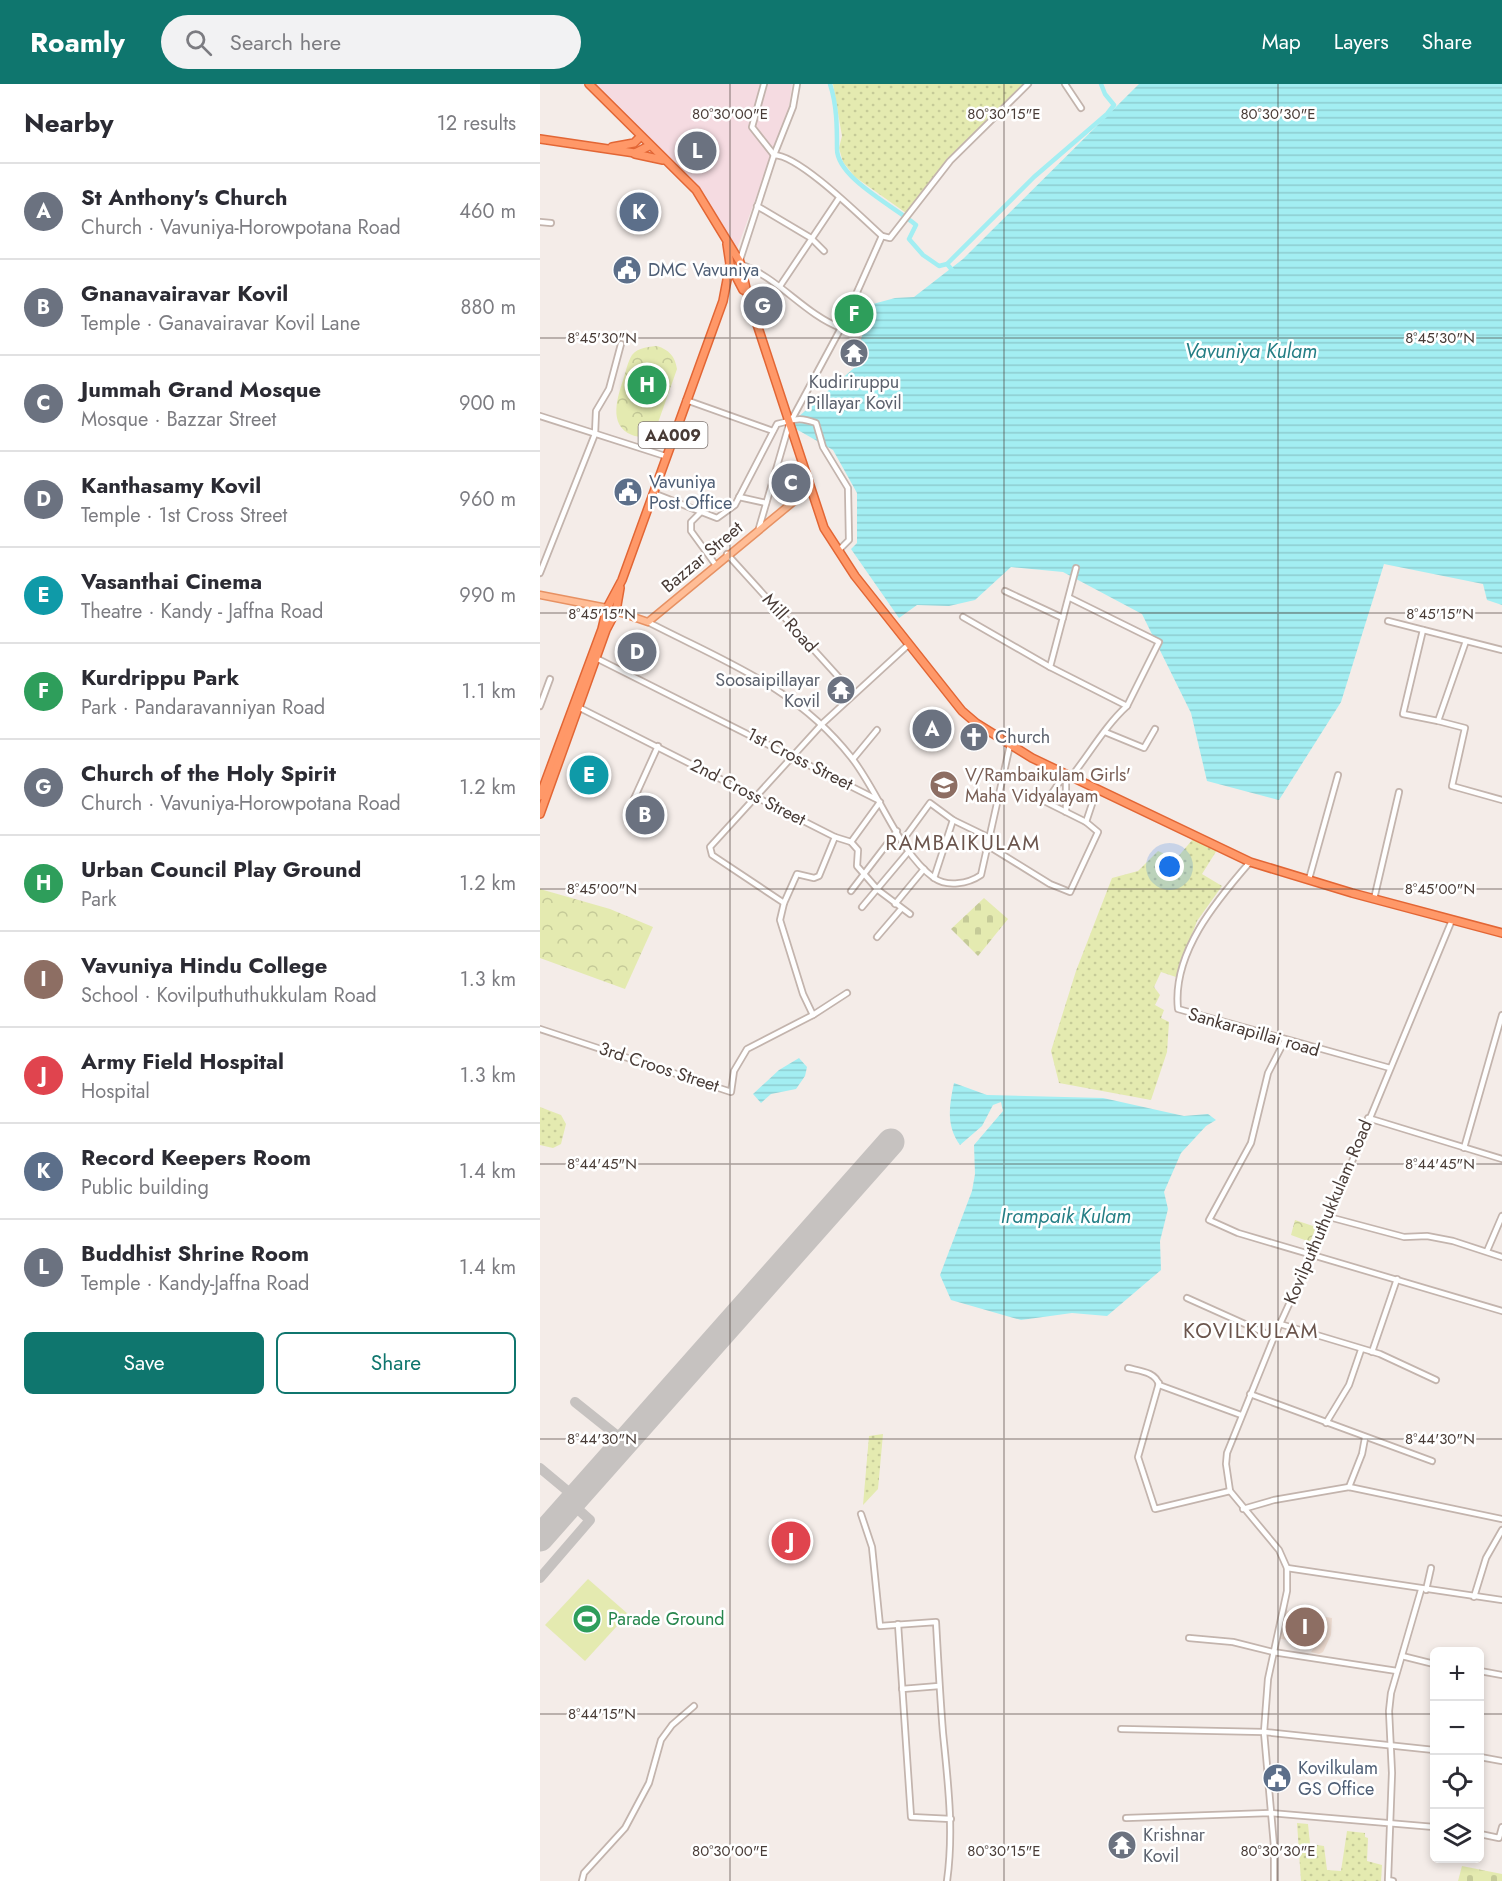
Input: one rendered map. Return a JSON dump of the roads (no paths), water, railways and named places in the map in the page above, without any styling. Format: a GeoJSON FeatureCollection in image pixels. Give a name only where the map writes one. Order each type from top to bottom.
{"type":"FeatureCollection","features":[{"type":"Feature","properties":{"kind":"highway","name":"AA009"},"geometry":{"type":"LineString","coordinates":[[540,796],[593,657],[607,608],[622,580],[665,456],[735,274],[738,260],[696,190],[649,146],[589,84]]}},
{"type":"Feature","properties":{"kind":"highway"},"geometry":{"type":"LineString","coordinates":[[603,148],[626,145],[640,137]]}},
{"type":"Feature","properties":{"kind":"highway"},"geometry":{"type":"LineString","coordinates":[[540,140],[636,153],[649,146]]}},
{"type":"Feature","properties":{"kind":"highway"},"geometry":{"type":"LineString","coordinates":[[621,151],[665,160]]}},
{"type":"Feature","properties":{"kind":"highway","name":"AA009"},"geometry":{"type":"LineString","coordinates":[[727,241],[730,264],[728,289]]}},
{"type":"Feature","properties":{"kind":"highway"},"geometry":{"type":"LineString","coordinates":[[748,297],[730,264],[738,260],[824,528],[838,551],[908,645],[962,711],[976,723],[1010,745],[1068,775],[1250,862],[1374,899],[1502,933]]}},
{"type":"Feature","properties":{"kind":"highway"},"geometry":{"type":"LineString","coordinates":[[728,289],[740,284]]}},
{"type":"Feature","properties":{"kind":"highway","name":"AA009"},"geometry":{"type":"LineString","coordinates":[[593,657],[616,611],[622,580]]}},
{"type":"Feature","properties":{"kind":"highway","name":"AA009"},"geometry":{"type":"LineString","coordinates":[[540,814],[575,706]]}},
{"type":"Feature","properties":{"kind":"main road","name":"Bazzar Street"},"geometry":{"type":"LineString","coordinates":[[648,622],[727,554],[810,488]]}},
{"type":"Feature","properties":{"kind":"main road"},"geometry":{"type":"LineString","coordinates":[[540,595],[607,608],[648,622]]}},
{"type":"Feature","properties":{"kind":"street"},"geometry":{"type":"LineString","coordinates":[[764,84],[752,127],[774,155]]}},
{"type":"Feature","properties":{"kind":"street"},"geometry":{"type":"LineString","coordinates":[[797,84],[793,107],[738,260],[780,286],[828,323],[841,328]]}},
{"type":"Feature","properties":{"kind":"street"},"geometry":{"type":"LineString","coordinates":[[774,155],[781,155],[793,161],[882,236],[890,238],[950,161],[1028,84]]}},
{"type":"Feature","properties":{"kind":"street"},"geometry":{"type":"LineString","coordinates":[[1065,84],[1081,108]]}},
{"type":"Feature","properties":{"kind":"street"},"geometry":{"type":"LineString","coordinates":[[780,286],[839,198]]}},
{"type":"Feature","properties":{"kind":"street"},"geometry":{"type":"LineString","coordinates":[[757,206],[811,238],[824,251]]}},
{"type":"Feature","properties":{"kind":"street"},"geometry":{"type":"LineString","coordinates":[[540,222],[551,223]]}},
{"type":"Feature","properties":{"kind":"street"},"geometry":{"type":"LineString","coordinates":[[759,528],[790,423],[841,328],[882,236]]}},
{"type":"Feature","properties":{"kind":"street"},"geometry":{"type":"LineString","coordinates":[[540,573],[595,434],[596,411],[609,389],[621,344]]}},
{"type":"Feature","properties":{"kind":"street"},"geometry":{"type":"LineString","coordinates":[[686,400],[772,431]]}},
{"type":"Feature","properties":{"kind":"street"},"geometry":{"type":"LineString","coordinates":[[540,416],[630,447],[665,456]]}},
{"type":"Feature","properties":{"kind":"street"},"geometry":{"type":"LineString","coordinates":[[653,493],[717,518],[735,505],[777,424],[790,423],[796,418],[816,423],[823,447],[848,488],[849,540],[838,551]]}},
{"type":"Feature","properties":{"kind":"street"},"geometry":{"type":"LineString","coordinates":[[739,497],[766,503]]}},
{"type":"Feature","properties":{"kind":"street"},"geometry":{"type":"LineString","coordinates":[[701,512],[691,522],[691,531],[715,564]]}},
{"type":"Feature","properties":{"kind":"street","name":"Mill Road"},"geometry":{"type":"LineString","coordinates":[[727,554],[853,693]]}},
{"type":"Feature","properties":{"kind":"street"},"geometry":{"type":"LineString","coordinates":[[1050,667],[1070,598],[1076,568]]}},
{"type":"Feature","properties":{"kind":"street"},"geometry":{"type":"LineString","coordinates":[[1005,591],[1063,618]]}},
{"type":"Feature","properties":{"kind":"street"},"geometry":{"type":"LineString","coordinates":[[987,845],[1050,884],[1069,893],[1098,832],[1086,822],[1046,802],[1105,732],[1111,720],[1127,706],[1159,642],[1070,598]]}},
{"type":"Feature","properties":{"kind":"street"},"geometry":{"type":"LineString","coordinates":[[963,617],[1050,667],[1127,706]]}},
{"type":"Feature","properties":{"kind":"street"},"geometry":{"type":"LineString","coordinates":[[1388,621],[1502,650]]}},
{"type":"Feature","properties":{"kind":"street"},"geometry":{"type":"LineString","coordinates":[[648,622],[765,680],[823,723],[853,759],[909,851],[934,878],[951,884],[979,877],[1010,745]]}},
{"type":"Feature","properties":{"kind":"street"},"geometry":{"type":"LineString","coordinates":[[1423,630],[1403,714],[1464,728],[1452,786],[1502,800]]}},
{"type":"Feature","properties":{"kind":"street"},"geometry":{"type":"LineString","coordinates":[[1438,721],[1466,641]]}},
{"type":"Feature","properties":{"kind":"street"},"geometry":{"type":"LineString","coordinates":[[784,903],[749,882],[710,853],[711,844],[823,723],[853,693],[908,645]]}},
{"type":"Feature","properties":{"kind":"street","name":"1st Cross Street"},"geometry":{"type":"LineString","coordinates":[[593,657],[879,801]]}},
{"type":"Feature","properties":{"kind":"street"},"geometry":{"type":"LineString","coordinates":[[540,706],[550,679]]}},
{"type":"Feature","properties":{"kind":"street","name":"2nd Cross Street"},"geometry":{"type":"LineString","coordinates":[[575,706],[851,843]]}},
{"type":"Feature","properties":{"kind":"street"},"geometry":{"type":"LineString","coordinates":[[1105,732],[1144,748],[1155,729]]}},
{"type":"Feature","properties":{"kind":"street"},"geometry":{"type":"LineString","coordinates":[[853,759],[877,730]]}},
{"type":"Feature","properties":{"kind":"street"},"geometry":{"type":"LineString","coordinates":[[655,830],[628,812],[658,746]]}},
{"type":"Feature","properties":{"kind":"street"},"geometry":{"type":"LineString","coordinates":[[1066,812],[1068,775]]}},
{"type":"Feature","properties":{"kind":"street"},"geometry":{"type":"LineString","coordinates":[[1310,879],[1338,775]]}},
{"type":"Feature","properties":{"kind":"street"},"geometry":{"type":"LineString","coordinates":[[1086,822],[1097,789]]}},
{"type":"Feature","properties":{"kind":"street"},"geometry":{"type":"LineString","coordinates":[[1374,899],[1399,792]]}},
{"type":"Feature","properties":{"kind":"street"},"geometry":{"type":"LineString","coordinates":[[879,801],[851,843],[858,850],[856,862],[878,890],[910,914]]}},
{"type":"Feature","properties":{"kind":"street"},"geometry":{"type":"LineString","coordinates":[[903,840],[930,803],[953,820],[988,837]]}},
{"type":"Feature","properties":{"kind":"street"},"geometry":{"type":"LineString","coordinates":[[934,878],[953,820]]}},
{"type":"Feature","properties":{"kind":"street"},"geometry":{"type":"LineString","coordinates":[[851,891],[897,831]]}},
{"type":"Feature","properties":{"kind":"street"},"geometry":{"type":"LineString","coordinates":[[835,837],[819,876],[814,878],[797,874],[784,903],[780,920],[803,994],[813,1015],[847,993]]}},
{"type":"Feature","properties":{"kind":"street"},"geometry":{"type":"LineString","coordinates":[[862,907],[909,851]]}},
{"type":"Feature","properties":{"kind":"street","name":"Sankarapillai road"},"geometry":{"type":"LineString","coordinates":[[1250,862],[1219,899],[1193,941],[1177,990],[1178,1009],[1390,1068]]}},
{"type":"Feature","properties":{"kind":"street"},"geometry":{"type":"LineString","coordinates":[[895,904],[924,869]]}},
{"type":"Feature","properties":{"kind":"street"},"geometry":{"type":"LineString","coordinates":[[877,937],[901,909]]}},
{"type":"Feature","properties":{"kind":"street","name":"Kovilputhuthukkulam Road"},"geometry":{"type":"LineString","coordinates":[[1287,1568],[1279,1550],[1230,1491],[1226,1464],[1241,1415],[1329,1217],[1368,1118],[1452,920]]}},
{"type":"Feature","properties":{"kind":"street","name":"3rd Croos Street"},"geometry":{"type":"LineString","coordinates":[[540,1029],[731,1092],[734,1071],[747,1050],[813,1015]]}},
{"type":"Feature","properties":{"kind":"street"},"geometry":{"type":"LineString","coordinates":[[1464,1148],[1502,1015]]}},
{"type":"Feature","properties":{"kind":"street"},"geometry":{"type":"LineString","coordinates":[[1285,1040],[1268,1073],[1251,1143],[1209,1220],[1238,1233],[1502,1311]]}},
{"type":"Feature","properties":{"kind":"street"},"geometry":{"type":"LineString","coordinates":[[1368,1118],[1502,1159]]}},
{"type":"Feature","properties":{"kind":"street"},"geometry":{"type":"LineString","coordinates":[[1487,1251],[1502,1216]]}},
{"type":"Feature","properties":{"kind":"street"},"geometry":{"type":"LineString","coordinates":[[1329,1217],[1404,1237],[1426,1236],[1453,1240],[1502,1257]]}},
{"type":"Feature","properties":{"kind":"street"},"geometry":{"type":"LineString","coordinates":[[1372,1352],[1397,1279]]}},
{"type":"Feature","properties":{"kind":"street"},"geometry":{"type":"LineString","coordinates":[[1187,1298],[1274,1337]]}},
{"type":"Feature","properties":{"kind":"street"},"geometry":{"type":"LineString","coordinates":[[1280,1324],[1372,1352],[1436,1380]]}},
{"type":"Feature","properties":{"kind":"street"},"geometry":{"type":"LineString","coordinates":[[1326,1423],[1349,1385],[1361,1350]]}},
{"type":"Feature","properties":{"kind":"street"},"geometry":{"type":"LineString","coordinates":[[1128,1368],[1152,1374],[1159,1383],[1241,1415]]}},
{"type":"Feature","properties":{"kind":"street"},"geometry":{"type":"LineString","coordinates":[[1159,1383],[1138,1457],[1155,1509],[1230,1491]]}},
{"type":"Feature","properties":{"kind":"street"},"geometry":{"type":"LineString","coordinates":[[1250,1394],[1432,1461]]}},
{"type":"Feature","properties":{"kind":"street"},"geometry":{"type":"LineString","coordinates":[[1349,1487],[1362,1454],[1365,1438]]}},
{"type":"Feature","properties":{"kind":"street"},"geometry":{"type":"LineString","coordinates":[[1243,1509],[1285,1498],[1349,1487],[1502,1519]]}},
{"type":"Feature","properties":{"kind":"street"},"geometry":{"type":"LineString","coordinates":[[861,1514],[872,1547],[880,1626],[936,1622],[939,1686],[951,1819],[952,1846],[947,1881]]}},
{"type":"Feature","properties":{"kind":"street"},"geometry":{"type":"LineString","coordinates":[[1474,1597],[1486,1558],[1502,1530]]}},
{"type":"Feature","properties":{"kind":"street"},"geometry":{"type":"LineString","coordinates":[[1274,1881],[1274,1846],[1264,1732],[1273,1652],[1287,1591],[1287,1568],[1502,1600]]}},
{"type":"Feature","properties":{"kind":"street"},"geometry":{"type":"LineString","coordinates":[[1393,1881],[1388,1880],[1391,1824],[1389,1710],[1397,1671],[1431,1568]]}},
{"type":"Feature","properties":{"kind":"street"},"geometry":{"type":"LineString","coordinates":[[898,1624],[911,1817],[951,1819]]}},
{"type":"Feature","properties":{"kind":"street"},"geometry":{"type":"LineString","coordinates":[[1189,1638],[1233,1642],[1273,1652],[1397,1671]]}},
{"type":"Feature","properties":{"kind":"street"},"geometry":{"type":"LineString","coordinates":[[1402,1656],[1430,1663]]}},
{"type":"Feature","properties":{"kind":"street"},"geometry":{"type":"LineString","coordinates":[[1484,1672],[1502,1675]]}},
{"type":"Feature","properties":{"kind":"street"},"geometry":{"type":"LineString","coordinates":[[902,1689],[939,1686]]}},
{"type":"Feature","properties":{"kind":"street"},"geometry":{"type":"LineString","coordinates":[[582,1881],[584,1873],[625,1828],[649,1783],[661,1740],[672,1725],[694,1706]]}},
{"type":"Feature","properties":{"kind":"street"},"geometry":{"type":"LineString","coordinates":[[1121,1729],[1264,1732],[1430,1750]]}},
{"type":"Feature","properties":{"kind":"street"},"geometry":{"type":"LineString","coordinates":[[1484,1758],[1502,1761]]}},
{"type":"Feature","properties":{"kind":"street"},"geometry":{"type":"LineString","coordinates":[[1126,1818],[1270,1813],[1430,1827]]}},
{"type":"Feature","properties":{"kind":"street"},"geometry":{"type":"LineString","coordinates":[[1484,1835],[1499,1838],[1502,1827]]}},
{"type":"Feature","properties":{"kind":"water","name":"Vavuniya Kulam"},"geometry":{"type":"Polygon","coordinates":[[[1139,84],[1502,84],[1502,605],[1487,600],[1483,584],[1384,564],[1341,702],[1279,800],[1207,781],[1191,713],[1142,614],[1063,572],[1011,567],[975,600],[949,606],[917,605],[899,618],[851,549],[857,543],[857,493],[833,450],[789,425],[862,361],[859,345],[873,304],[895,298],[914,297],[963,259],[1139,84]]]}},
{"type":"Feature","properties":{"kind":"water"},"geometry":{"type":"Polygon","coordinates":[[[799,1058],[807,1067],[805,1076],[796,1089],[771,1094],[761,1103],[753,1094],[779,1070],[799,1058]]]}},
{"type":"Feature","properties":{"kind":"water","name":"Irampaik Kulam"},"geometry":{"type":"Polygon","coordinates":[[[954,1083],[987,1095],[1103,1098],[1184,1116],[1208,1114],[1216,1120],[1206,1126],[1181,1153],[1164,1192],[1168,1209],[1160,1241],[1161,1270],[1107,1316],[1072,1313],[1021,1320],[951,1300],[940,1275],[972,1191],[975,1174],[974,1145],[1003,1111],[1001,1102],[993,1105],[982,1126],[960,1145],[952,1131],[950,1116],[954,1083]]]}},
{"type":"Feature","properties":{"kind":"waterway"},"geometry":{"type":"LineString","coordinates":[[830,84],[837,125],[837,149],[846,171],[856,181],[916,225],[909,239],[923,255],[939,266],[947,264]]}},
{"type":"Feature","properties":{"kind":"waterway"},"geometry":{"type":"LineString","coordinates":[[953,271],[947,264],[1034,177],[1107,114],[1114,105],[1105,94],[1101,84]]}},
{"type":"Feature","properties":{"kind":"place","name":"Buddhist Shrine Room"},"geometry":{"type":"Point","coordinates":[697,151]}},
{"type":"Feature","properties":{"kind":"place","name":"Record Keepers Room"},"geometry":{"type":"Point","coordinates":[639,212]}},
{"type":"Feature","properties":{"kind":"place","name":"DMC Vavuniya"},"geometry":{"type":"Point","coordinates":[627,270]}},
{"type":"Feature","properties":{"kind":"place","name":"Church of the Holy Spirit"},"geometry":{"type":"Point","coordinates":[763,306]}},
{"type":"Feature","properties":{"kind":"place","name":"Kurdrippu Park"},"geometry":{"type":"Point","coordinates":[854,314]}},
{"type":"Feature","properties":{"kind":"place","name":"Kudiriruppu Pillayar Kovil"},"geometry":{"type":"Point","coordinates":[854,353]}},
{"type":"Feature","properties":{"kind":"place","name":"Urban Council Play Ground"},"geometry":{"type":"Point","coordinates":[647,385]}},
{"type":"Feature","properties":{"kind":"place","name":"Jummah Grand Mosque"},"geometry":{"type":"Point","coordinates":[791,483]}},
{"type":"Feature","properties":{"kind":"place","name":"Vavuniya Post Office"},"geometry":{"type":"Point","coordinates":[628,492]}},
{"type":"Feature","properties":{"kind":"place","name":"Kanthasamy Kovil"},"geometry":{"type":"Point","coordinates":[637,652]}},
{"type":"Feature","properties":{"kind":"place","name":"Soosaipillayar Kovil"},"geometry":{"type":"Point","coordinates":[841,690]}},
{"type":"Feature","properties":{"kind":"place","name":"St Anthony's Church"},"geometry":{"type":"Point","coordinates":[932,729]}},
{"type":"Feature","properties":{"kind":"place","name":"Church"},"geometry":{"type":"Point","coordinates":[974,737]}},
{"type":"Feature","properties":{"kind":"place","name":"Vasanthai Cinema"},"geometry":{"type":"Point","coordinates":[589,775]}},
{"type":"Feature","properties":{"kind":"place","name":"V/Rambaikulam Girls' Maha Vidyalayam"},"geometry":{"type":"Point","coordinates":[944,785]}},
{"type":"Feature","properties":{"kind":"place","name":"Gnanavairavar Kovil"},"geometry":{"type":"Point","coordinates":[645,815]}},
{"type":"Feature","properties":{"kind":"place","name":"Army Field Hospital"},"geometry":{"type":"Point","coordinates":[791,1541]}},
{"type":"Feature","properties":{"kind":"place","name":"Parade Ground"},"geometry":{"type":"Point","coordinates":[587,1619]}},
{"type":"Feature","properties":{"kind":"place","name":"Vavuniya Hindu College"},"geometry":{"type":"Point","coordinates":[1305,1627]}},
{"type":"Feature","properties":{"kind":"place","name":"Kovilkulam GS Office"},"geometry":{"type":"Point","coordinates":[1277,1778]}},
{"type":"Feature","properties":{"kind":"place","name":"Krishnar Kovil"},"geometry":{"type":"Point","coordinates":[1122,1845]}},
{"type":"Feature","properties":{"kind":"district","name":"RAMBAIKULAM"},"geometry":{"type":"Point","coordinates":[963,843]}},
{"type":"Feature","properties":{"kind":"district","name":"KOVILKULAM"},"geometry":{"type":"Point","coordinates":[1251,1331]}}]}
